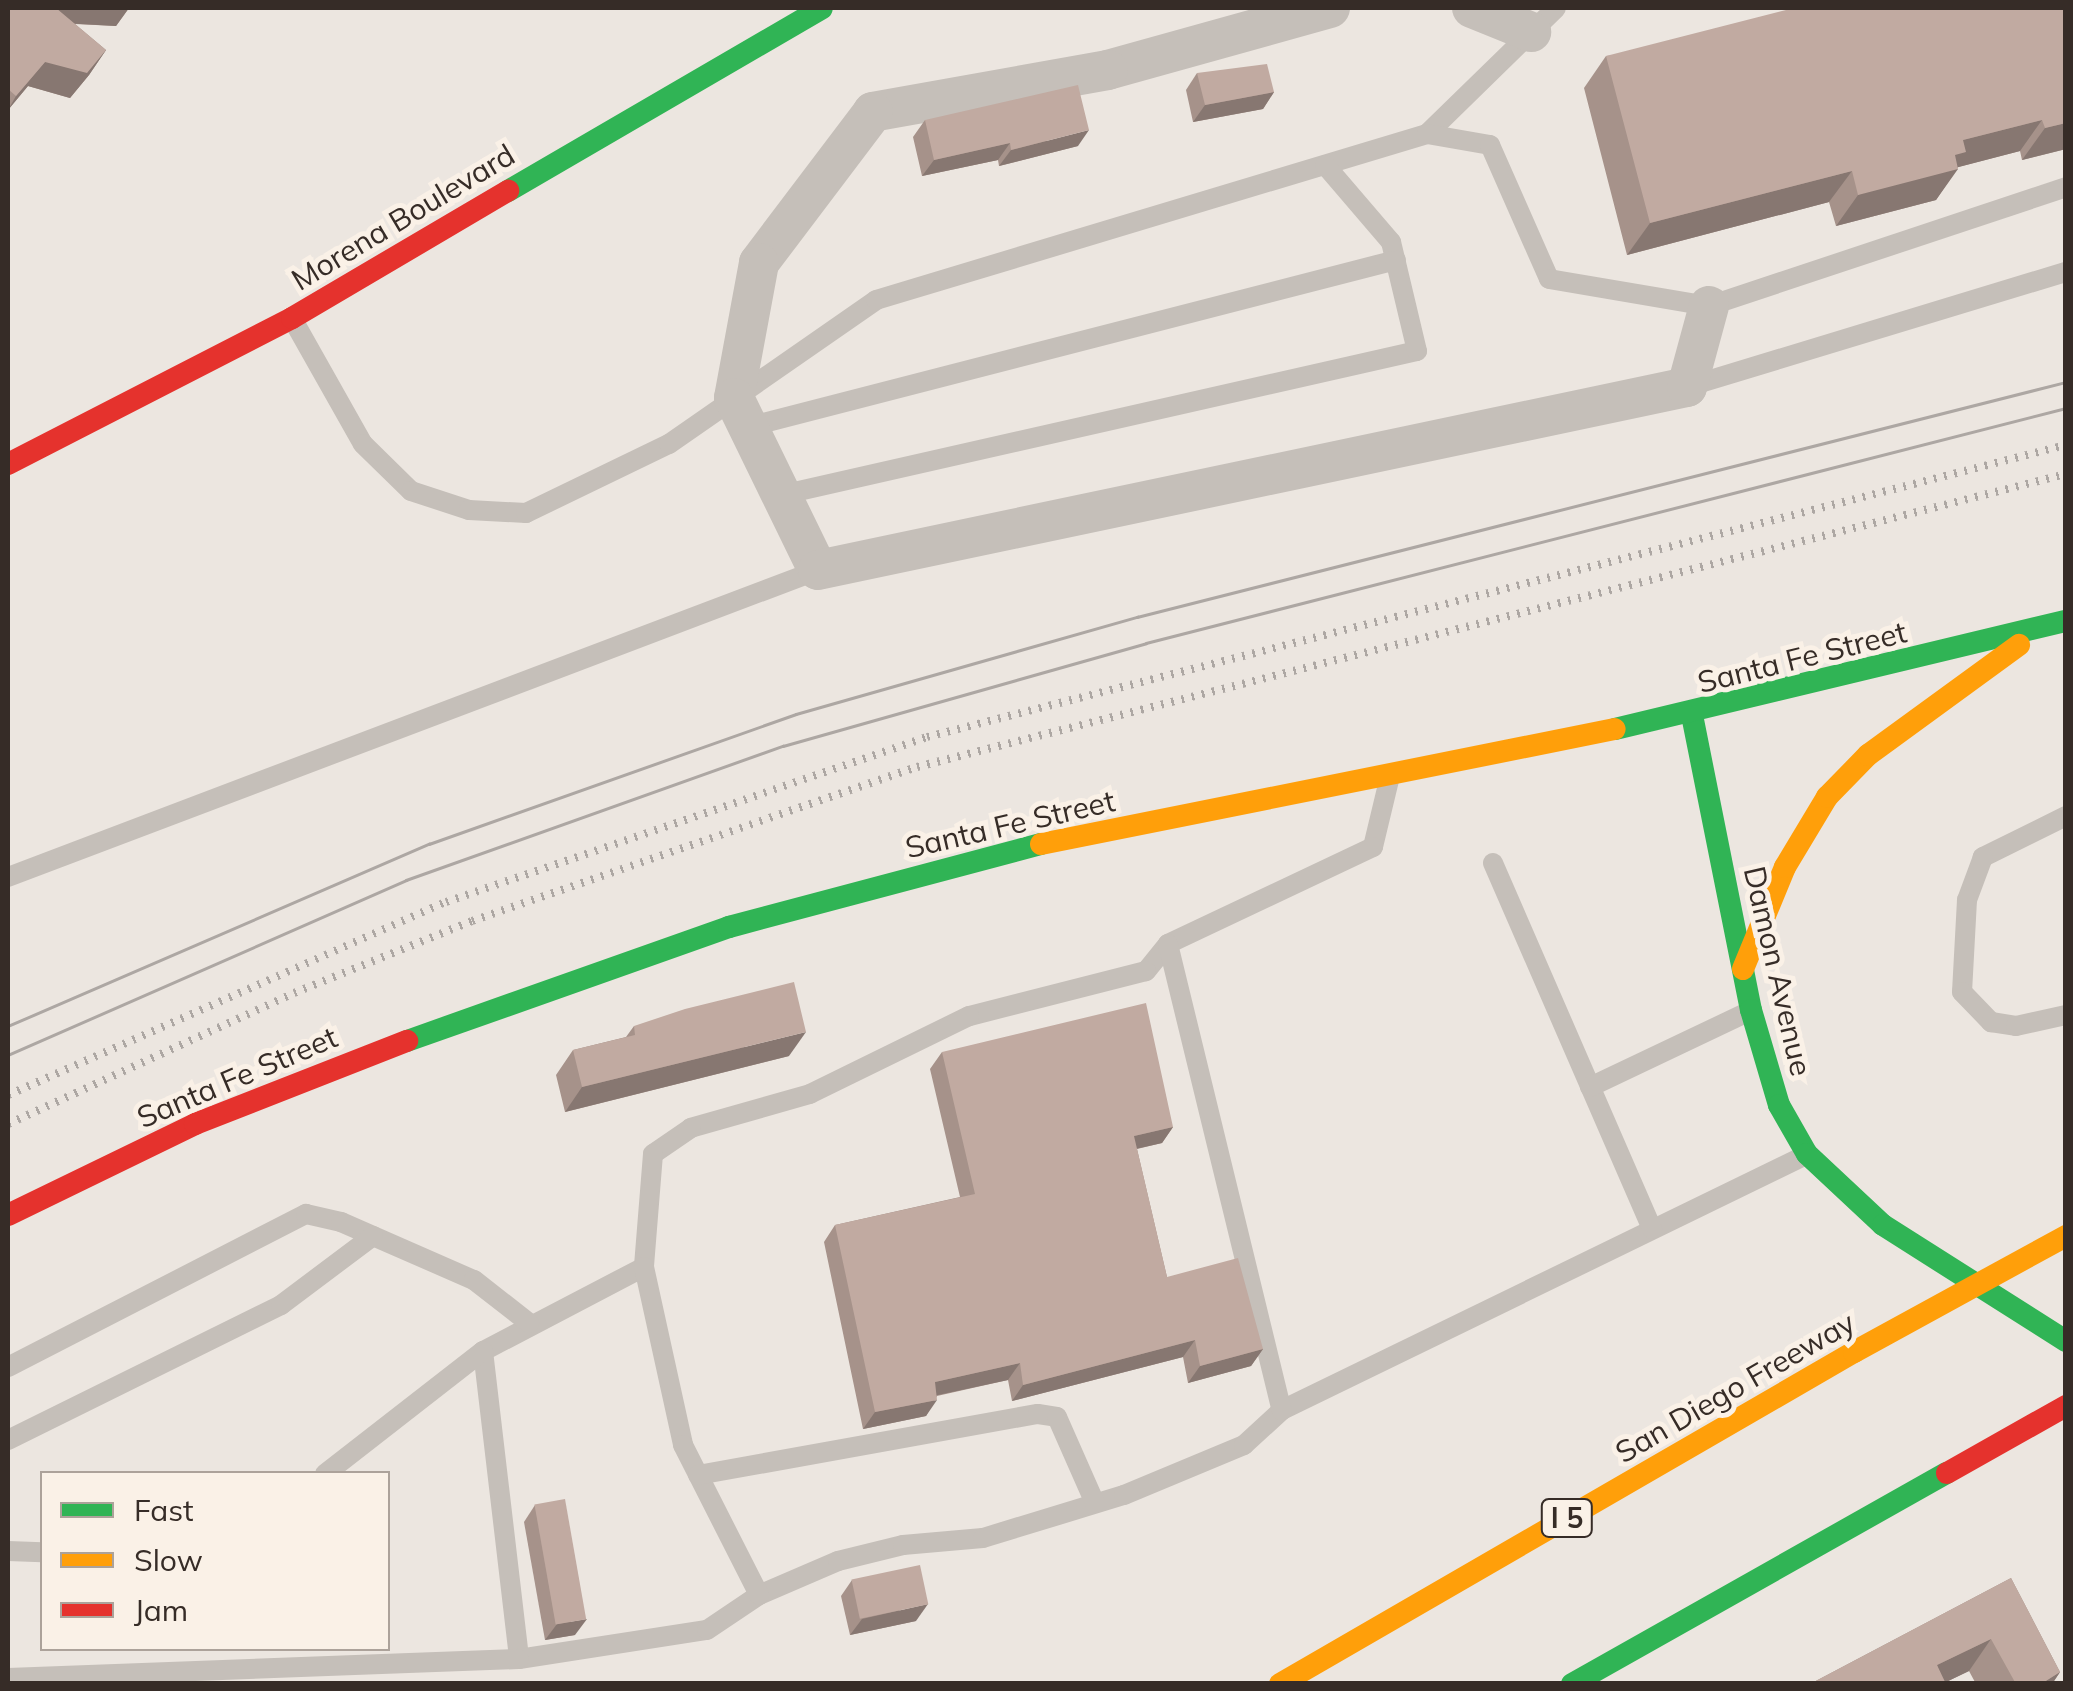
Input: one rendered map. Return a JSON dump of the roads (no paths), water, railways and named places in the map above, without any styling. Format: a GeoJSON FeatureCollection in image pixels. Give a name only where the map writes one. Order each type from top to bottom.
{"type":"FeatureCollection","features":[{"type":"Feature","properties":{"kind":"main road","name":"Morena Boulevard"},"geometry":{"type":"LineString","coordinates":[[8,464],[292,318],[822,8]]}},
{"type":"Feature","properties":{"kind":"main road","name":"Santa Fe Street"},"geometry":{"type":"LineString","coordinates":[[8,1214],[196,1124],[563,982],[729,927],[1020,849],[1391,769],[1692,715],[2054,625]]}},
{"type":"Feature","properties":{"kind":"main road"},"geometry":{"type":"LineString","coordinates":[[1743,969],[1785,867],[1827,796],[1868,755],[2054,625]]}},
{"type":"Feature","properties":{"kind":"main road","name":"Damon Avenue"},"geometry":{"type":"LineString","coordinates":[[1692,715],[1751,1010],[1779,1105],[1807,1154],[1883,1226],[2066,1341]]}},
{"type":"Feature","properties":{"kind":"main road","name":"San Diego Freeway"},"geometry":{"type":"LineString","coordinates":[[1280,1684],[1854,1352],[2066,1236]]}},
{"type":"Feature","properties":{"kind":"main road"},"geometry":{"type":"LineString","coordinates":[[1572,1684],[2066,1406]]}},
{"type":"Feature","properties":{"kind":"street"},"geometry":{"type":"LineString","coordinates":[[1330,8],[1108,70],[873,112],[759,263],[741,413],[818,570],[1687,387],[1708,306]]}},
{"type":"Feature","properties":{"kind":"street"},"geometry":{"type":"LineString","coordinates":[[1472,8],[1544,20]]}},
{"type":"Feature","properties":{"kind":"lane"},"geometry":{"type":"LineString","coordinates":[[1427,134],[1544,20]]}},
{"type":"Feature","properties":{"kind":"lane"},"geometry":{"type":"LineString","coordinates":[[741,413],[876,300],[1427,134],[1490,145],[1549,279],[1708,306],[2066,187]]}},
{"type":"Feature","properties":{"kind":"lane"},"geometry":{"type":"LineString","coordinates":[[781,495],[1417,352],[1391,242],[1325,165]]}},
{"type":"Feature","properties":{"kind":"lane"},"geometry":{"type":"LineString","coordinates":[[292,318],[363,444],[411,490],[469,510],[526,513],[741,413],[1396,260]]}},
{"type":"Feature","properties":{"kind":"lane"},"geometry":{"type":"LineString","coordinates":[[1687,387],[2066,272]]}},
{"type":"Feature","properties":{"kind":"lane"},"geometry":{"type":"LineString","coordinates":[[8,877],[818,570]]}},
{"type":"Feature","properties":{"kind":"lane"},"geometry":{"type":"LineString","coordinates":[[759,1596],[683,1445],[644,1267],[654,1154],[692,1128],[810,1094],[969,1016],[1146,971],[1168,944],[1373,847],[1391,769]]}},
{"type":"Feature","properties":{"kind":"lane"},"geometry":{"type":"LineString","coordinates":[[2066,816],[1983,858],[1967,900],[1962,992],[1991,1022],[2016,1026],[2066,1015]]}},
{"type":"Feature","properties":{"kind":"lane"},"geometry":{"type":"LineString","coordinates":[[1493,863],[1652,1229]]}},
{"type":"Feature","properties":{"kind":"lane"},"geometry":{"type":"LineString","coordinates":[[1168,944],[1282,1410]]}},
{"type":"Feature","properties":{"kind":"lane"},"geometry":{"type":"LineString","coordinates":[[1590,1087],[1751,1010]]}},
{"type":"Feature","properties":{"kind":"lane"},"geometry":{"type":"LineString","coordinates":[[8,1678],[519,1659],[708,1630],[759,1596],[838,1562],[903,1546],[983,1538],[1096,1503],[1244,1445],[1282,1410],[1807,1154]]}},
{"type":"Feature","properties":{"kind":"lane"},"geometry":{"type":"LineString","coordinates":[[8,1366],[306,1214],[374,1236],[474,1280],[530,1323]]}},
{"type":"Feature","properties":{"kind":"lane"},"geometry":{"type":"LineString","coordinates":[[8,1440],[281,1304],[374,1236]]}},
{"type":"Feature","properties":{"kind":"lane"},"geometry":{"type":"LineString","coordinates":[[329,1471],[482,1351],[644,1267]]}},
{"type":"Feature","properties":{"kind":"lane"},"geometry":{"type":"LineString","coordinates":[[482,1351],[519,1659]]}},
{"type":"Feature","properties":{"kind":"lane"},"geometry":{"type":"LineString","coordinates":[[698,1475],[1038,1414],[1056,1417],[1064,1429],[1096,1503]]}},
{"type":"Feature","properties":{"kind":"lane"},"geometry":{"type":"LineString","coordinates":[[8,1552],[40,1552]]}},
{"type":"Feature","properties":{"kind":"tram line"},"geometry":{"type":"LineString","coordinates":[[8,1026],[429,844],[796,714],[1137,617],[2066,382]]}},
{"type":"Feature","properties":{"kind":"tram line"},"geometry":{"type":"LineString","coordinates":[[8,1055],[406,880],[783,746],[1146,643],[2066,408]]}},
{"type":"Feature","properties":{"kind":"railway"},"geometry":{"type":"LineString","coordinates":[[8,1095],[446,902],[927,737],[2066,445]]}},
{"type":"Feature","properties":{"kind":"railway"},"geometry":{"type":"LineString","coordinates":[[8,1124],[294,993],[472,921],[917,767],[2066,474]]}}]}
